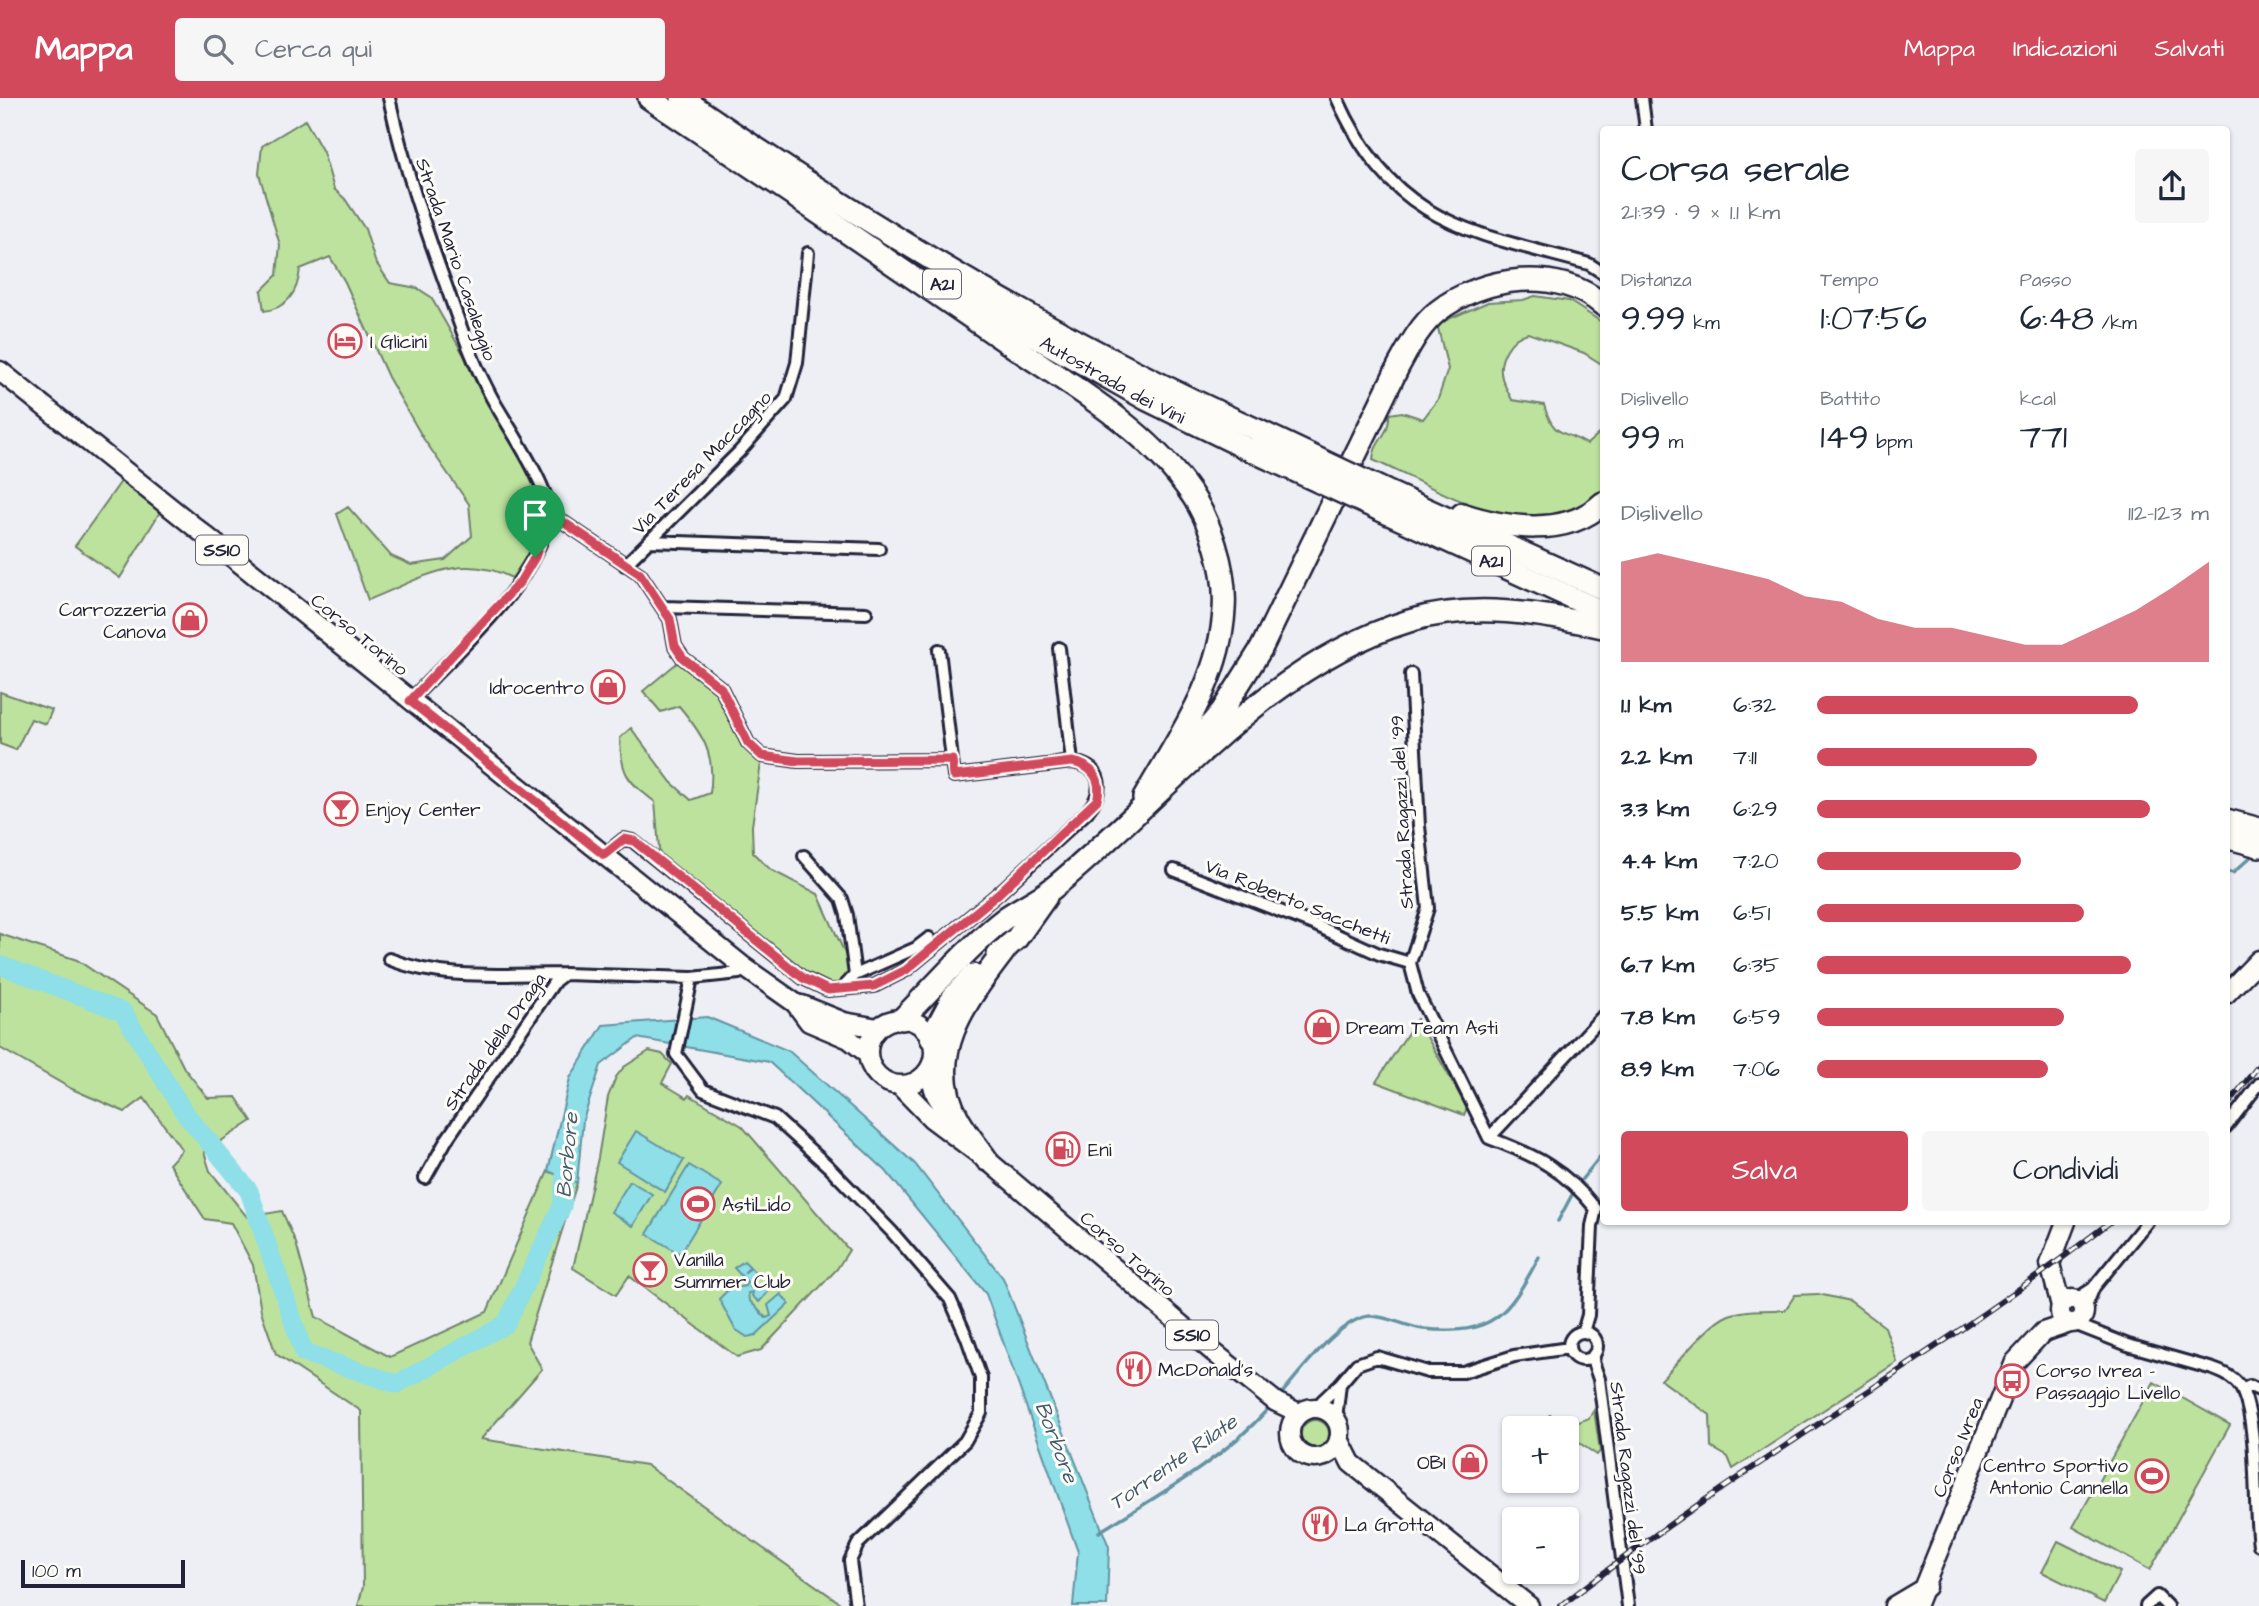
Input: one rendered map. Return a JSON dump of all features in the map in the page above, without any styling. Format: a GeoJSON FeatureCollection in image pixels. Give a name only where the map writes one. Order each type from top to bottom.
{"type":"FeatureCollection","features":[{"type":"Feature","properties":{"kind":"highway","name":"Autostrada dei Vini"},"geometry":{"type":"LineString","coordinates":[[649,98],[797,198],[1004,321],[1146,399],[1253,439]]}},
{"type":"Feature","properties":{"kind":"highway","name":"Autostrada dei Vini"},"geometry":{"type":"LineString","coordinates":[[682,98],[805,183],[1012,305],[1253,439],[1382,500],[1600,610]]}},
{"type":"Feature","properties":{"kind":"highway"},"geometry":{"type":"LineString","coordinates":[[797,198],[1099,404],[1156,452],[1195,500],[1213,542],[1224,590],[1223,620],[1217,657],[1207,686],[1136,812]]}},
{"type":"Feature","properties":{"kind":"highway"},"geometry":{"type":"LineString","coordinates":[[1136,812],[1222,711],[1250,668],[1398,367],[1425,324],[1458,296],[1480,287],[1516,280],[1560,284],[1600,302]]}},
{"type":"Feature","properties":{"kind":"highway","name":"Autostrada dei Vini"},"geometry":{"type":"LineString","coordinates":[[1382,500],[1600,588]]}},
{"type":"Feature","properties":{"kind":"highway"},"geometry":{"type":"LineString","coordinates":[[1382,500],[1517,527],[1559,525],[1600,504]]}},
{"type":"Feature","properties":{"kind":"highway"},"geometry":{"type":"LineString","coordinates":[[987,1160],[958,1118],[947,1089],[945,1067],[948,1039],[961,1012],[1051,890],[1268,697],[1369,636],[1412,620],[1450,612],[1539,615],[1600,626]]}},
{"type":"Feature","properties":{"kind":"highway"},"geometry":{"type":"LineString","coordinates":[[2230,821],[2259,829]]}},
{"type":"Feature","properties":{"kind":"highway"},"geometry":{"type":"LineString","coordinates":[[2230,838],[2259,846]]}},
{"type":"Feature","properties":{"kind":"highway"},"geometry":{"type":"LineString","coordinates":[[902,1019],[1003,920],[1051,890]]}},
{"type":"Feature","properties":{"kind":"highway"},"geometry":{"type":"LineString","coordinates":[[931,1038],[953,997],[971,977],[1008,946]]}},
{"type":"Feature","properties":{"kind":"main road","name":"Corso Torino"},"geometry":{"type":"LineString","coordinates":[[0,371],[744,967],[795,1003],[844,1023],[878,1028],[902,1019]]}},
{"type":"Feature","properties":{"kind":"main road"},"geometry":{"type":"LineString","coordinates":[[2230,990],[2259,960]]}},
{"type":"Feature","properties":{"kind":"main road","name":"Corso Torino"},"geometry":{"type":"LineString","coordinates":[[795,1003],[809,1022],[849,1040],[868,1054],[870,1063],[881,1079],[899,1085],[931,1118],[987,1160],[1295,1420]]}},
{"type":"Feature","properties":{"kind":"main road"},"geometry":{"type":"LineString","coordinates":[[902,1019],[919,1025],[931,1038]]}},
{"type":"Feature","properties":{"kind":"main road"},"geometry":{"type":"LineString","coordinates":[[868,1054],[869,1044],[878,1028]]}},
{"type":"Feature","properties":{"kind":"main road","name":"Corso Torino"},"geometry":{"type":"LineString","coordinates":[[931,1038],[933,1055],[928,1071],[936,1095],[953,1121],[987,1160]]}},
{"type":"Feature","properties":{"kind":"main road"},"geometry":{"type":"LineString","coordinates":[[899,1085],[910,1084],[928,1071]]}},
{"type":"Feature","properties":{"kind":"main road"},"geometry":{"type":"LineString","coordinates":[[2065,1225],[2050,1264],[2072,1311]]}},
{"type":"Feature","properties":{"kind":"main road"},"geometry":{"type":"LineString","coordinates":[[2072,1311],[2059,1267],[2073,1225]]}},
{"type":"Feature","properties":{"kind":"main road","name":"Corso Ivrea"},"geometry":{"type":"LineString","coordinates":[[1916,1606],[1926,1587],[1998,1401],[2023,1351],[2072,1311]]}},
{"type":"Feature","properties":{"kind":"main road"},"geometry":{"type":"LineString","coordinates":[[1339,1439],[1326,1455],[1316,1458],[1301,1454],[1291,1442],[1295,1420],[1320,1408],[1336,1419],[1339,1439],[1351,1463]]}},
{"type":"Feature","properties":{"kind":"main road"},"geometry":{"type":"LineString","coordinates":[[1326,1455],[1351,1463],[1529,1606]]}},
{"type":"Feature","properties":{"kind":"main road"},"geometry":{"type":"LineString","coordinates":[[1893,1606],[1926,1587]]}},
{"type":"Feature","properties":{"kind":"street","name":"Strada Mario Casaleggio"},"geometry":{"type":"LineString","coordinates":[[389,98],[417,211],[462,335],[479,375],[543,489],[550,513]]}},
{"type":"Feature","properties":{"kind":"street"},"geometry":{"type":"LineString","coordinates":[[1336,98],[1367,154],[1419,206],[1457,227],[1589,264],[1600,271]]}},
{"type":"Feature","properties":{"kind":"street"},"geometry":{"type":"LineString","coordinates":[[1642,98],[1646,126]]}},
{"type":"Feature","properties":{"kind":"street","name":"Via Teresa Maccagno"},"geometry":{"type":"LineString","coordinates":[[625,565],[739,452],[786,399],[797,363],[808,253]]}},
{"type":"Feature","properties":{"kind":"street"},"geometry":{"type":"LineString","coordinates":[[410,701],[520,582],[535,557],[550,513],[640,574],[664,607],[670,619],[675,646],[683,658],[721,688],[748,743],[762,756],[798,761],[952,760]]}},
{"type":"Feature","properties":{"kind":"street"},"geometry":{"type":"LineString","coordinates":[[649,541],[879,549]]}},
{"type":"Feature","properties":{"kind":"street"},"geometry":{"type":"LineString","coordinates":[[664,607],[866,613]]}},
{"type":"Feature","properties":{"kind":"street"},"geometry":{"type":"LineString","coordinates":[[1059,648],[1072,762]]}},
{"type":"Feature","properties":{"kind":"street"},"geometry":{"type":"LineString","coordinates":[[604,855],[624,839],[634,841],[803,978],[828,990],[874,986],[906,970],[999,893],[1087,812],[1097,800],[1101,789],[1095,774],[1084,764],[1072,762],[954,776],[939,650]]}},
{"type":"Feature","properties":{"kind":"street","name":"Strada Ragazzi del '99"},"geometry":{"type":"LineString","coordinates":[[1410,962],[1428,908],[1419,826],[1411,674]]}},
{"type":"Feature","properties":{"kind":"street"},"geometry":{"type":"LineString","coordinates":[[804,856],[842,899],[847,915],[855,975]]}},
{"type":"Feature","properties":{"kind":"street","name":"Via Roberto Sacchetti"},"geometry":{"type":"LineString","coordinates":[[1174,870],[1313,924],[1380,954],[1410,962]]}},
{"type":"Feature","properties":{"kind":"street"},"geometry":{"type":"LineString","coordinates":[[843,988],[855,975],[916,948],[929,938]]}},
{"type":"Feature","properties":{"kind":"street"},"geometry":{"type":"LineString","coordinates":[[389,959],[410,968],[448,973],[564,974]]}},
{"type":"Feature","properties":{"kind":"street"},"geometry":{"type":"LineString","coordinates":[[1410,962],[1418,994],[1489,1138],[1536,1155],[1567,1177],[1596,1209]]}},
{"type":"Feature","properties":{"kind":"street","name":"Strada della Draga"},"geometry":{"type":"LineString","coordinates":[[425,1178],[555,981],[564,974],[692,978],[739,973],[744,967]]}},
{"type":"Feature","properties":{"kind":"street"},"geometry":{"type":"LineString","coordinates":[[692,978],[676,1054],[703,1090],[775,1118],[829,1167],[892,1232],[950,1299],[981,1378],[981,1413],[965,1441],[858,1545],[850,1561],[856,1606]]}},
{"type":"Feature","properties":{"kind":"street"},"geometry":{"type":"LineString","coordinates":[[1489,1138],[1600,1019]]}},
{"type":"Feature","properties":{"kind":"street"},"geometry":{"type":"LineString","coordinates":[[2230,1122],[2259,1084]]}},
{"type":"Feature","properties":{"kind":"street"},"geometry":{"type":"LineString","coordinates":[[1583,1332],[1595,1338],[1598,1348],[1594,1356],[1586,1360],[1577,1359],[1569,1348],[1571,1338],[1583,1332],[1588,1315],[1592,1226],[1600,1202]]}},
{"type":"Feature","properties":{"kind":"street"},"geometry":{"type":"LineString","coordinates":[[2145,1225],[2072,1311],[2095,1333],[2213,1369],[2242,1390],[2251,1414],[2259,1545]]}},
{"type":"Feature","properties":{"kind":"street"},"geometry":{"type":"LineString","coordinates":[[1320,1408],[1322,1401],[1357,1364],[1377,1357],[1428,1372],[1463,1372],[1514,1356],[1569,1348]]}},
{"type":"Feature","properties":{"kind":"street","name":"Strada Ragazzi del '99"},"geometry":{"type":"LineString","coordinates":[[1594,1356],[1593,1362],[1600,1379],[1628,1606]]}},
{"type":"Feature","properties":{"kind":"street"},"geometry":{"type":"LineString","coordinates":[[1336,1419],[1340,1384]]}},
{"type":"Feature","properties":{"kind":"street"},"geometry":{"type":"LineString","coordinates":[[2242,1390],[2250,1386],[2259,1390]]}},
{"type":"Feature","properties":{"kind":"street"},"geometry":{"type":"LineString","coordinates":[[2146,1606],[2157,1596],[2167,1606]]}},
{"type":"Feature","properties":{"kind":"green space"},"geometry":{"type":"Polygon","coordinates":[[[305,120],[323,152],[334,189],[345,199],[365,229],[375,261],[390,283],[417,288],[431,297],[513,443],[528,475],[539,500],[541,524],[531,548],[512,578],[492,570],[456,568],[422,577],[368,600],[337,514],[348,507],[391,556],[411,565],[445,560],[472,536],[469,504],[423,438],[388,377],[345,282],[330,257],[300,269],[297,285],[290,297],[279,306],[264,311],[261,291],[277,275],[280,245],[259,174],[262,146],[305,120]]]}},
{"type":"Feature","properties":{"kind":"green space"},"geometry":{"type":"Polygon","coordinates":[[[1535,296],[1569,301],[1600,321],[1600,363],[1584,353],[1528,333],[1516,339],[1506,350],[1501,371],[1512,400],[1544,405],[1555,428],[1587,444],[1600,433],[1600,497],[1573,510],[1544,516],[1515,516],[1458,500],[1373,460],[1387,427],[1389,414],[1402,412],[1423,419],[1438,399],[1448,369],[1437,324],[1488,302],[1523,300],[1535,296]]]}},
{"type":"Feature","properties":{"kind":"green space"},"geometry":{"type":"Polygon","coordinates":[[[122,480],[160,512],[120,578],[75,546],[122,480]]]}},
{"type":"Feature","properties":{"kind":"green space"},"geometry":{"type":"Polygon","coordinates":[[[683,658],[731,705],[762,756],[752,826],[753,853],[771,870],[818,894],[851,967],[843,988],[803,978],[660,860],[655,802],[627,776],[622,761],[620,738],[631,728],[671,782],[691,800],[710,793],[709,756],[695,726],[679,706],[661,712],[643,691],[683,658]]]}},
{"type":"Feature","properties":{"kind":"green space"},"geometry":{"type":"Polygon","coordinates":[[[0,692],[52,710],[46,724],[31,719],[16,750],[0,744],[0,692]]]}},
{"type":"Feature","properties":{"kind":"green space"},"geometry":{"type":"Polygon","coordinates":[[[0,934],[77,960],[157,1014],[184,1068],[208,1098],[236,1097],[252,1121],[204,1152],[210,1171],[247,1217],[282,1211],[296,1243],[316,1317],[390,1357],[487,1312],[548,1171],[577,1183],[527,1342],[542,1369],[481,1439],[646,1465],[840,1603],[839,1606],[358,1606],[363,1587],[361,1411],[276,1354],[261,1311],[253,1265],[231,1223],[205,1219],[169,1164],[182,1150],[144,1098],[125,1112],[72,1089],[0,1048],[0,934]]]}},
{"type":"Feature","properties":{"kind":"green space"},"geometry":{"type":"Polygon","coordinates":[[[1417,1019],[1467,1108],[1464,1115],[1376,1082],[1417,1019]]]}},
{"type":"Feature","properties":{"kind":"green space","name":"AstiLido"},"geometry":{"type":"Polygon","coordinates":[[[649,1051],[662,1054],[672,1064],[662,1083],[687,1098],[689,1095],[742,1126],[849,1250],[837,1269],[761,1350],[737,1357],[629,1276],[616,1295],[573,1268],[598,1158],[608,1097],[616,1077],[624,1067],[649,1051]]]}},
{"type":"Feature","properties":{"kind":"green space"},"geometry":{"type":"Polygon","coordinates":[[[1818,1294],[1850,1301],[1885,1327],[1897,1362],[1733,1469],[1728,1457],[1711,1447],[1710,1415],[1661,1380],[1712,1326],[1729,1315],[1757,1310],[1785,1310],[1795,1295],[1818,1294]]]}},
{"type":"Feature","properties":{"kind":"green space","name":"Centro Sportivo Antonio Cannella"},"geometry":{"type":"Polygon","coordinates":[[[2154,1382],[2230,1425],[2150,1570],[2073,1527],[2154,1382]]]}},
{"type":"Feature","properties":{"kind":"green space"},"geometry":{"type":"Polygon","coordinates":[[[1594,1410],[1600,1451],[1597,1455],[1579,1443],[1579,1422],[1589,1418],[1594,1410]]]}},
{"type":"Feature","properties":{"kind":"green space"},"geometry":{"type":"Polygon","coordinates":[[[1315,1420],[1325,1424],[1329,1434],[1325,1444],[1315,1448],[1305,1444],[1301,1434],[1305,1424],[1315,1420]]]}},
{"type":"Feature","properties":{"kind":"green space","name":"Centro Sportivo Antonio Cannella"},"geometry":{"type":"Polygon","coordinates":[[[2058,1541],[2120,1572],[2104,1603],[2042,1572],[2058,1541]]]}},
{"type":"Feature","properties":{"kind":"water"},"geometry":{"type":"Polygon","coordinates":[[[707,1017],[789,1051],[915,1164],[1003,1278],[1109,1547],[1107,1606],[1073,1606],[1078,1552],[986,1294],[886,1171],[769,1062],[637,1038],[601,1065],[583,1120],[577,1183],[548,1171],[570,1078],[603,1025],[707,1017]]]}},
{"type":"Feature","properties":{"kind":"water"},"geometry":{"type":"Polygon","coordinates":[[[636,1131],[684,1160],[665,1192],[617,1162],[636,1131]]]}},
{"type":"Feature","properties":{"kind":"water"},"geometry":{"type":"Polygon","coordinates":[[[689,1165],[722,1185],[680,1254],[647,1234],[689,1165]]]}},
{"type":"Feature","properties":{"kind":"water"},"geometry":{"type":"Polygon","coordinates":[[[630,1181],[652,1194],[633,1226],[611,1212],[630,1181]]]}},
{"type":"Feature","properties":{"kind":"water"},"geometry":{"type":"Polygon","coordinates":[[[744,1261],[750,1267],[744,1273],[751,1268],[757,1275],[750,1287],[756,1289],[763,1284],[769,1291],[759,1302],[752,1296],[753,1292],[748,1293],[749,1300],[766,1318],[771,1316],[768,1305],[781,1294],[789,1304],[756,1335],[747,1337],[735,1329],[719,1299],[728,1290],[728,1280],[736,1280],[735,1288],[745,1286],[747,1282],[734,1268],[744,1261]]]}},
{"type":"Feature","properties":{"kind":"waterway","name":"Torrente Rilate"},"geometry":{"type":"LineString","coordinates":[[2230,872],[2233,873],[2255,853]]}},
{"type":"Feature","properties":{"kind":"waterway","name":"Borbore"},"geometry":{"type":"LineString","coordinates":[[0,965],[123,1012],[184,1112],[249,1191],[304,1353],[397,1384],[506,1324],[562,1206],[567,1155]]}},
{"type":"Feature","properties":{"kind":"waterway","name":"Torrente Rilate"},"geometry":{"type":"LineString","coordinates":[[1578,1184],[1600,1157]]}},
{"type":"Feature","properties":{"kind":"waterway","name":"Torrente Rilate"},"geometry":{"type":"LineString","coordinates":[[1558,1221],[1574,1191]]}},
{"type":"Feature","properties":{"kind":"waterway","name":"Torrente Rilate"},"geometry":{"type":"LineString","coordinates":[[1283,1392],[1323,1346],[1360,1318],[1377,1316],[1423,1329],[1467,1329],[1483,1325],[1496,1317],[1518,1294],[1539,1257]]}},
{"type":"Feature","properties":{"kind":"waterway","name":"Torrente Rilate"},"geometry":{"type":"LineString","coordinates":[[1099,1532],[1209,1462],[1249,1429],[1267,1410]]}},
{"type":"Feature","properties":{"kind":"railway"},"geometry":{"type":"LineString","coordinates":[[2230,1102],[2259,1065]]}},
{"type":"Feature","properties":{"kind":"railway"},"geometry":{"type":"LineString","coordinates":[[1561,1606],[1696,1507],[1974,1320],[2106,1225]]}},
{"type":"Feature","properties":{"kind":"place","name":"I Glicini"},"geometry":{"type":"Point","coordinates":[345,341]}},
{"type":"Feature","properties":{"kind":"place","name":"Carrozzeria Canova"},"geometry":{"type":"Point","coordinates":[190,620]}},
{"type":"Feature","properties":{"kind":"place","name":"Idrocentro"},"geometry":{"type":"Point","coordinates":[608,687]}},
{"type":"Feature","properties":{"kind":"place","name":"Enjoy Center"},"geometry":{"type":"Point","coordinates":[341,809]}},
{"type":"Feature","properties":{"kind":"place","name":"Dream Team Asti"},"geometry":{"type":"Point","coordinates":[1322,1027]}},
{"type":"Feature","properties":{"kind":"place","name":"Eni"},"geometry":{"type":"Point","coordinates":[1063,1149]}},
{"type":"Feature","properties":{"kind":"place","name":"AstiLido"},"geometry":{"type":"Point","coordinates":[698,1204]}},
{"type":"Feature","properties":{"kind":"place","name":"Vanilla Summer Club"},"geometry":{"type":"Point","coordinates":[650,1270]}},
{"type":"Feature","properties":{"kind":"place","name":"McDonald's"},"geometry":{"type":"Point","coordinates":[1134,1369]}},
{"type":"Feature","properties":{"kind":"place","name":"Corso Ivrea – Passaggio Livello"},"geometry":{"type":"Point","coordinates":[2012,1381]}},
{"type":"Feature","properties":{"kind":"place","name":"OBI"},"geometry":{"type":"Point","coordinates":[1470,1462]}},
{"type":"Feature","properties":{"kind":"place","name":"Centro Sportivo Antonio Cannella"},"geometry":{"type":"Point","coordinates":[2152,1476]}},
{"type":"Feature","properties":{"kind":"place","name":"La Grotta"},"geometry":{"type":"Point","coordinates":[1320,1524]}},
{"type":"Feature","properties":{"kind":"route"},"geometry":{"type":"LineString","coordinates":[[550,513],[617,561],[640,574],[664,607],[674,633],[675,646],[683,658],[721,688],[748,743],[762,756],[798,761],[952,760],[954,776],[1072,762],[1084,764],[1095,774],[1101,789],[1097,800],[999,893],[906,970],[874,986],[828,990],[803,978],[634,841],[624,839],[604,855],[410,701],[520,582],[535,557],[550,513]]}}]}
